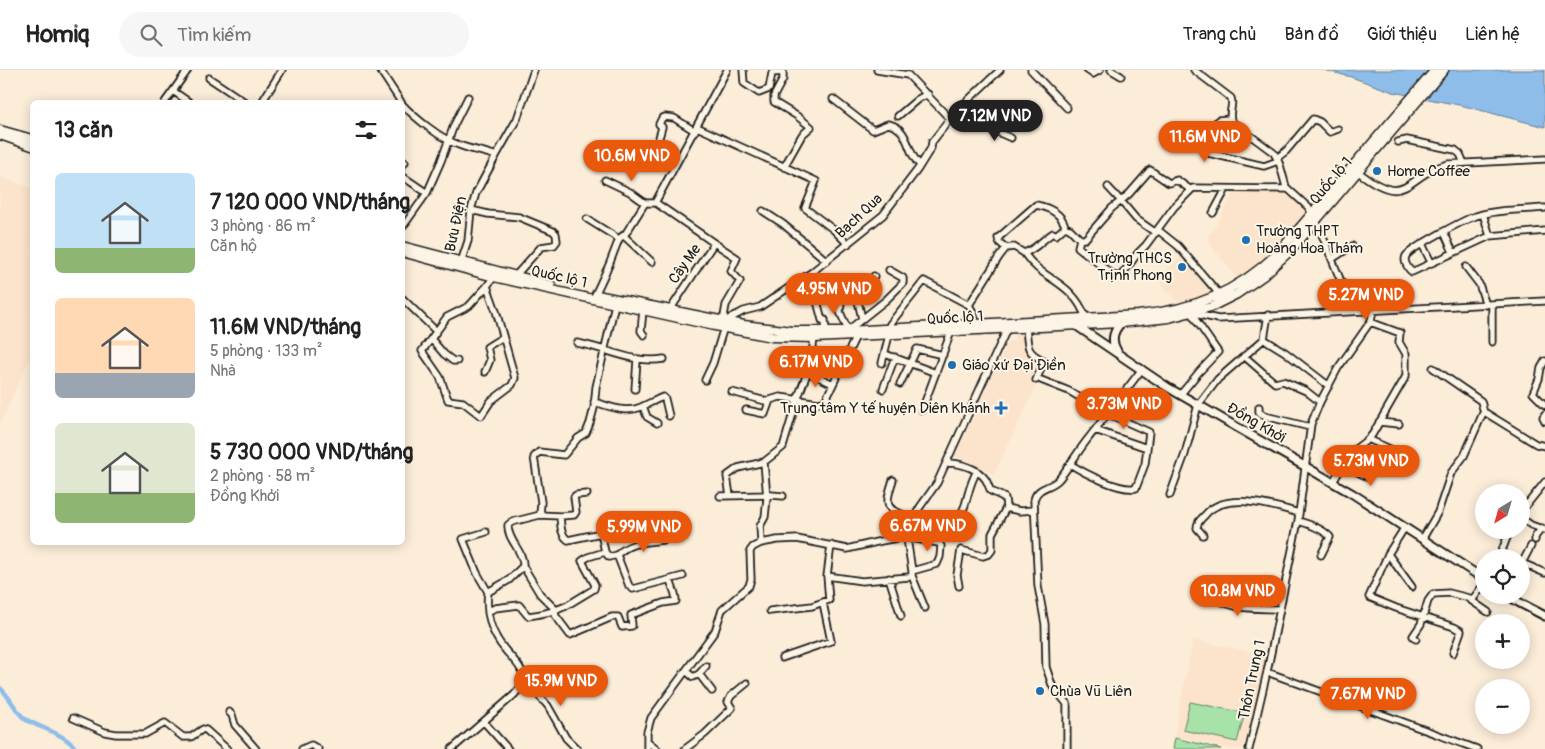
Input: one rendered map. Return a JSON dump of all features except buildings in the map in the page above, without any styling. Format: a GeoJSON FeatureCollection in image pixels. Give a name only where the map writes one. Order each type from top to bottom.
{"type":"FeatureCollection","features":[{"type":"Feature","properties":{"kind":"highway"},"geometry":{"type":"LineString","coordinates":[[1381,136],[1434,70]]}},
{"type":"Feature","properties":{"kind":"highway"},"geometry":{"type":"LineString","coordinates":[[1381,136],[1444,70]]}},
{"type":"Feature","properties":{"kind":"highway"},"geometry":{"type":"LineString","coordinates":[[0,130],[30,138]]}},
{"type":"Feature","properties":{"kind":"highway"},"geometry":{"type":"LineString","coordinates":[[0,136],[30,145]]}},
{"type":"Feature","properties":{"kind":"highway","name":"Quốc lộ 1"},"geometry":{"type":"LineString","coordinates":[[405,247],[615,304],[772,336],[814,338],[856,336],[976,324],[1129,316],[1182,309],[1220,295],[1246,280],[1269,262],[1314,217],[1357,171],[1381,136]]}},
{"type":"Feature","properties":{"kind":"highway","name":"Quốc lộ 1"},"geometry":{"type":"LineString","coordinates":[[405,253],[494,276],[594,297],[670,310],[724,325],[767,329],[826,332],[950,332],[1155,320],[1191,313],[1224,301],[1263,276],[1283,258],[1314,217],[1381,136]]}},
{"type":"Feature","properties":{"kind":"main road"},"geometry":{"type":"LineString","coordinates":[[1121,355],[1116,350],[1113,342],[1115,331],[1120,323],[1129,316]]}},
{"type":"Feature","properties":{"kind":"main road","name":"Đồng Khởi"},"geometry":{"type":"LineString","coordinates":[[1068,319],[1180,395],[1333,482],[1475,573]]}},
{"type":"Feature","properties":{"kind":"main road"},"geometry":{"type":"LineString","coordinates":[[1525,604],[1545,616]]}},
{"type":"Feature","properties":{"kind":"street"},"geometry":{"type":"LineString","coordinates":[[166,100],[188,70]]}},
{"type":"Feature","properties":{"kind":"street"},"geometry":{"type":"LineString","coordinates":[[263,100],[282,70]]}},
{"type":"Feature","properties":{"kind":"street"},"geometry":{"type":"LineString","coordinates":[[380,70],[400,100]]}},
{"type":"Feature","properties":{"kind":"street","name":"Bưu Điện"},"geometry":{"type":"LineString","coordinates":[[461,262],[468,241],[471,210],[476,193],[517,119],[534,70]]}},
{"type":"Feature","properties":{"kind":"street"},"geometry":{"type":"LineString","coordinates":[[606,180],[630,192],[645,203],[656,204],[660,190],[696,129],[727,70]]}},
{"type":"Feature","properties":{"kind":"street"},"geometry":{"type":"LineString","coordinates":[[743,70],[744,83],[759,93],[769,89],[772,72],[783,71],[783,79],[774,96],[774,102],[811,127],[802,135],[784,167]]}},
{"type":"Feature","properties":{"kind":"street"},"geometry":{"type":"LineString","coordinates":[[877,70],[910,72],[950,119]]}},
{"type":"Feature","properties":{"kind":"street","name":"Bạch Qua"},"geometry":{"type":"LineString","coordinates":[[724,325],[732,316],[763,304],[826,261],[888,210],[931,148],[932,142],[950,119],[1000,70]]}},
{"type":"Feature","properties":{"kind":"street"},"geometry":{"type":"LineString","coordinates":[[1087,70],[1092,74],[1100,70]]}},
{"type":"Feature","properties":{"kind":"street"},"geometry":{"type":"LineString","coordinates":[[1111,70],[1121,76]]}},
{"type":"Feature","properties":{"kind":"street"},"geometry":{"type":"LineString","coordinates":[[1194,70],[1231,98],[1230,119]]}},
{"type":"Feature","properties":{"kind":"street"},"geometry":{"type":"LineString","coordinates":[[1036,71],[1037,78],[1067,108]]}},
{"type":"Feature","properties":{"kind":"street"},"geometry":{"type":"LineString","coordinates":[[209,78],[242,100]]}},
{"type":"Feature","properties":{"kind":"street"},"geometry":{"type":"LineString","coordinates":[[173,91],[186,100]]}},
{"type":"Feature","properties":{"kind":"street"},"geometry":{"type":"LineString","coordinates":[[898,116],[918,99],[928,94]]}},
{"type":"Feature","properties":{"kind":"street"},"geometry":{"type":"LineString","coordinates":[[405,224],[427,193],[448,140],[468,97]]}},
{"type":"Feature","properties":{"kind":"street"},"geometry":{"type":"LineString","coordinates":[[832,99],[873,130],[888,124],[900,130],[907,138],[912,155],[919,164]]}},
{"type":"Feature","properties":{"kind":"street"},"geometry":{"type":"LineString","coordinates":[[966,102],[993,129],[1012,138]]}},
{"type":"Feature","properties":{"kind":"street"},"geometry":{"type":"LineString","coordinates":[[405,106],[412,114],[448,140],[496,156]]}},
{"type":"Feature","properties":{"kind":"street"},"geometry":{"type":"LineString","coordinates":[[676,163],[653,151],[662,131],[662,127],[659,124],[665,116],[674,118],[816,181],[806,208],[834,230],[848,244]]}},
{"type":"Feature","properties":{"kind":"street"},"geometry":{"type":"LineString","coordinates":[[1338,129],[1330,132],[1320,122],[1313,119],[1278,159],[1264,166],[1208,153],[1204,148],[1203,141],[1218,120],[1230,119],[1274,153],[1278,159],[1288,189],[1302,201],[1314,217],[1353,311]]}},
{"type":"Feature","properties":{"kind":"street"},"geometry":{"type":"LineString","coordinates":[[1398,142],[1407,140],[1455,150],[1460,154],[1464,163]]}},
{"type":"Feature","properties":{"kind":"street"},"geometry":{"type":"LineString","coordinates":[[1357,171],[1375,184],[1393,190],[1412,184],[1438,167],[1464,163],[1545,159]]}},
{"type":"Feature","properties":{"kind":"street"},"geometry":{"type":"LineString","coordinates":[[1080,239],[1087,237],[1112,208],[1129,194],[1150,170],[1168,183],[1178,180],[1191,190]]}},
{"type":"Feature","properties":{"kind":"street"},"geometry":{"type":"LineString","coordinates":[[405,178],[427,193]]}},
{"type":"Feature","properties":{"kind":"street"},"geometry":{"type":"LineString","coordinates":[[1108,187],[1136,219],[1178,246],[1220,295]]}},
{"type":"Feature","properties":{"kind":"street"},"geometry":{"type":"LineString","coordinates":[[1080,239],[1078,247],[1118,277],[1157,231],[1174,207],[1191,190],[1198,188],[1288,189]]}},
{"type":"Feature","properties":{"kind":"street"},"geometry":{"type":"LineString","coordinates":[[1212,213],[1226,189]]}},
{"type":"Feature","properties":{"kind":"street"},"geometry":{"type":"LineString","coordinates":[[594,297],[622,237],[645,203]]}},
{"type":"Feature","properties":{"kind":"street","name":"Cây Me"},"geometry":{"type":"LineString","coordinates":[[656,204],[714,243],[670,310]]}},
{"type":"Feature","properties":{"kind":"street"},"geometry":{"type":"LineString","coordinates":[[1006,248],[999,242],[998,238],[1036,206],[1052,210],[1063,220],[1065,227],[1070,229],[1080,239]]}},
{"type":"Feature","properties":{"kind":"street"},"geometry":{"type":"LineString","coordinates":[[1545,208],[1474,216],[1422,244],[1405,257],[1405,262],[1412,272],[1490,236],[1545,231]]}},
{"type":"Feature","properties":{"kind":"street"},"geometry":{"type":"LineString","coordinates":[[471,210],[488,214],[519,217],[556,234],[557,242],[541,247],[516,276]]}},
{"type":"Feature","properties":{"kind":"street"},"geometry":{"type":"LineString","coordinates":[[763,211],[778,220],[826,261]]}},
{"type":"Feature","properties":{"kind":"street"},"geometry":{"type":"LineString","coordinates":[[1483,214],[1490,236]]}},
{"type":"Feature","properties":{"kind":"street"},"geometry":{"type":"LineString","coordinates":[[587,219],[622,237],[652,262]]}},
{"type":"Feature","properties":{"kind":"street"},"geometry":{"type":"LineString","coordinates":[[1024,253],[1031,250],[1053,233],[1056,235],[1065,227]]}},
{"type":"Feature","properties":{"kind":"street"},"geometry":{"type":"LineString","coordinates":[[1444,232],[1453,252]]}},
{"type":"Feature","properties":{"kind":"street"},"geometry":{"type":"LineString","coordinates":[[705,380],[713,363],[724,325],[726,305],[740,281],[732,271],[737,258],[714,243]]}},
{"type":"Feature","properties":{"kind":"street"},"geometry":{"type":"LineString","coordinates":[[1422,244],[1431,262]]}},
{"type":"Feature","properties":{"kind":"street"},"geometry":{"type":"LineString","coordinates":[[1332,259],[1352,246]]}},
{"type":"Feature","properties":{"kind":"street"},"geometry":{"type":"LineString","coordinates":[[968,305],[1006,248],[1014,247],[1024,253],[1033,266],[1065,287],[1076,297],[1086,318]]}},
{"type":"Feature","properties":{"kind":"street"},"geometry":{"type":"LineString","coordinates":[[1466,267],[1479,284],[1489,305],[1492,342]]}},
{"type":"Feature","properties":{"kind":"street"},"geometry":{"type":"LineString","coordinates":[[832,290],[842,303],[840,312],[848,331],[886,300],[903,283],[904,278],[889,270]]}},
{"type":"Feature","properties":{"kind":"street"},"geometry":{"type":"LineString","coordinates":[[487,286],[514,373],[514,381],[510,388],[491,402],[481,416],[462,402],[448,400],[440,377],[422,351],[432,340],[436,331],[447,317],[469,306],[494,276]]}},
{"type":"Feature","properties":{"kind":"street"},"geometry":{"type":"LineString","coordinates":[[862,320],[858,301],[874,276]]}},
{"type":"Feature","properties":{"kind":"street"},"geometry":{"type":"LineString","coordinates":[[882,363],[890,324],[924,281],[968,305],[973,312],[976,324]]}},
{"type":"Feature","properties":{"kind":"street"},"geometry":{"type":"LineString","coordinates":[[405,301],[436,331]]}},
{"type":"Feature","properties":{"kind":"street"},"geometry":{"type":"LineString","coordinates":[[817,301],[822,320],[826,322],[826,332]]}},
{"type":"Feature","properties":{"kind":"street"},"geometry":{"type":"LineString","coordinates":[[1191,313],[1214,319],[1545,301]]}},
{"type":"Feature","properties":{"kind":"street"},"geometry":{"type":"LineString","coordinates":[[540,516],[541,502],[534,457],[539,452],[564,455],[575,441],[588,430],[615,304]]}},
{"type":"Feature","properties":{"kind":"street"},"geometry":{"type":"LineString","coordinates":[[643,310],[641,331],[644,335]]}},
{"type":"Feature","properties":{"kind":"street"},"geometry":{"type":"LineString","coordinates":[[1333,482],[1353,450],[1368,439],[1406,376],[1406,354],[1399,342],[1400,333],[1370,322],[1373,310]]}},
{"type":"Feature","properties":{"kind":"street"},"geometry":{"type":"LineString","coordinates":[[1180,395],[1218,352],[1191,313]]}},
{"type":"Feature","properties":{"kind":"street"},"geometry":{"type":"LineString","coordinates":[[1170,495],[1185,454],[1198,404],[1218,379],[1264,339],[1268,315]]}},
{"type":"Feature","properties":{"kind":"street","name":"Thôn Trung 1"},"geometry":{"type":"LineString","coordinates":[[1249,749],[1298,521],[1310,427],[1320,402],[1346,356],[1370,322]]}},
{"type":"Feature","properties":{"kind":"street"},"geometry":{"type":"LineString","coordinates":[[1026,328],[1028,350],[1032,356],[1043,360],[1038,380],[1044,380],[1056,387],[1069,391],[1108,414],[1149,432],[1146,464],[1138,485],[1133,489],[1109,482],[1079,470],[1070,464]]}},
{"type":"Feature","properties":{"kind":"street"},"geometry":{"type":"LineString","coordinates":[[925,608],[912,573],[906,536],[920,507],[935,487],[1007,329]]}},
{"type":"Feature","properties":{"kind":"street"},"geometry":{"type":"LineString","coordinates":[[922,410],[950,332]]}},
{"type":"Feature","properties":{"kind":"street"},"geometry":{"type":"LineString","coordinates":[[746,410],[765,414],[772,398],[780,397],[825,401],[856,336]]}},
{"type":"Feature","properties":{"kind":"street"},"geometry":{"type":"LineString","coordinates":[[485,372],[490,360],[487,347],[503,337]]}},
{"type":"Feature","properties":{"kind":"street"},"geometry":{"type":"LineString","coordinates":[[730,496],[727,476],[738,468],[764,462],[783,447],[797,400],[811,363],[814,338]]}},
{"type":"Feature","properties":{"kind":"street"},"geometry":{"type":"LineString","coordinates":[[1264,339],[1291,356],[1329,386]]}},
{"type":"Feature","properties":{"kind":"street"},"geometry":{"type":"LineString","coordinates":[[432,340],[448,358],[453,362],[457,361]]}},
{"type":"Feature","properties":{"kind":"street"},"geometry":{"type":"LineString","coordinates":[[577,343],[637,360],[664,359]]}},
{"type":"Feature","properties":{"kind":"street"},"geometry":{"type":"LineString","coordinates":[[900,384],[917,349],[943,355]]}},
{"type":"Feature","properties":{"kind":"street"},"geometry":{"type":"LineString","coordinates":[[885,354],[936,373]]}},
{"type":"Feature","properties":{"kind":"street"},"geometry":{"type":"LineString","coordinates":[[1244,356],[1275,383],[1283,380],[1306,391],[1320,402]]}},
{"type":"Feature","properties":{"kind":"street"},"geometry":{"type":"LineString","coordinates":[[883,389],[895,357]]}},
{"type":"Feature","properties":{"kind":"street"},"geometry":{"type":"LineString","coordinates":[[635,389],[637,360]]}},
{"type":"Feature","properties":{"kind":"street"},"geometry":{"type":"LineString","coordinates":[[1545,360],[1540,369],[1539,379],[1533,393],[1545,405]]}},
{"type":"Feature","properties":{"kind":"street"},"geometry":{"type":"LineString","coordinates":[[1423,538],[1438,512],[1451,473],[1464,456],[1484,413],[1479,399],[1433,368]]}},
{"type":"Feature","properties":{"kind":"street"},"geometry":{"type":"LineString","coordinates":[[1067,749],[1067,704],[1052,685],[1046,667],[1046,624],[1038,586],[1034,500],[1037,492],[1057,482],[1142,369]]}},
{"type":"Feature","properties":{"kind":"street"},"geometry":{"type":"LineString","coordinates":[[808,372],[833,384]]}},
{"type":"Feature","properties":{"kind":"street"},"geometry":{"type":"LineString","coordinates":[[732,392],[770,402]]}},
{"type":"Feature","properties":{"kind":"street"},"geometry":{"type":"LineString","coordinates":[[594,402],[622,410],[643,406],[663,397],[669,416]]}},
{"type":"Feature","properties":{"kind":"street"},"geometry":{"type":"LineString","coordinates":[[643,406],[648,417],[657,423]]}},
{"type":"Feature","properties":{"kind":"street"},"geometry":{"type":"LineString","coordinates":[[1259,406],[1258,410],[1261,414],[1310,427]]}},
{"type":"Feature","properties":{"kind":"street"},"geometry":{"type":"LineString","coordinates":[[1484,413],[1536,444],[1545,446]]}},
{"type":"Feature","properties":{"kind":"street"},"geometry":{"type":"LineString","coordinates":[[1545,414],[1542,417],[1545,421]]}},
{"type":"Feature","properties":{"kind":"street"},"geometry":{"type":"LineString","coordinates":[[1379,422],[1399,424]]}},
{"type":"Feature","properties":{"kind":"street"},"geometry":{"type":"LineString","coordinates":[[1095,430],[1148,448]]}},
{"type":"Feature","properties":{"kind":"street"},"geometry":{"type":"LineString","coordinates":[[1368,439],[1399,453]]}},
{"type":"Feature","properties":{"kind":"street"},"geometry":{"type":"LineString","coordinates":[[1334,461],[1368,477],[1385,453]]}},
{"type":"Feature","properties":{"kind":"street"},"geometry":{"type":"LineString","coordinates":[[761,543],[760,526],[765,517],[766,495],[764,462]]}},
{"type":"Feature","properties":{"kind":"street"},"geometry":{"type":"LineString","coordinates":[[946,463],[953,463],[978,471],[987,482],[990,490],[1005,498],[1006,508],[992,534],[992,550],[989,554],[983,556],[961,550],[957,575],[959,586]]}},
{"type":"Feature","properties":{"kind":"street"},"geometry":{"type":"LineString","coordinates":[[958,535],[958,519],[966,502],[968,489],[978,471]]}},
{"type":"Feature","properties":{"kind":"street"},"geometry":{"type":"LineString","coordinates":[[893,480],[889,493],[890,508],[893,512],[913,519]]}},
{"type":"Feature","properties":{"kind":"street"},"geometry":{"type":"LineString","coordinates":[[1530,501],[1545,482]]}},
{"type":"Feature","properties":{"kind":"street"},"geometry":{"type":"LineString","coordinates":[[587,494],[574,497],[576,512],[574,515],[540,516],[512,522],[508,525],[523,560],[523,566],[540,594],[556,610],[555,615],[570,635],[612,617],[618,618],[622,627],[632,626],[631,616],[663,603],[676,601],[670,580]]}},
{"type":"Feature","properties":{"kind":"street"},"geometry":{"type":"LineString","coordinates":[[720,496],[783,496]]}},
{"type":"Feature","properties":{"kind":"street"},"geometry":{"type":"LineString","coordinates":[[1203,535],[1196,526],[1210,508],[1218,505],[1254,501],[1299,512]]}},
{"type":"Feature","properties":{"kind":"street"},"geometry":{"type":"LineString","coordinates":[[1006,508],[1020,511],[1034,510]]}},
{"type":"Feature","properties":{"kind":"street"},"geometry":{"type":"LineString","coordinates":[[560,516],[561,531],[565,538],[568,540],[601,533],[605,552],[609,557],[617,555],[625,548],[636,544],[664,540]]}},
{"type":"Feature","properties":{"kind":"street"},"geometry":{"type":"LineString","coordinates":[[1298,521],[1328,534],[1330,537],[1321,555]]}},
{"type":"Feature","properties":{"kind":"street"},"geometry":{"type":"LineString","coordinates":[[1530,524],[1543,529],[1534,540]]}},
{"type":"Feature","properties":{"kind":"street"},"geometry":{"type":"LineString","coordinates":[[1405,527],[1388,554],[1369,597],[1461,631],[1453,653]]}},
{"type":"Feature","properties":{"kind":"street"},"geometry":{"type":"LineString","coordinates":[[486,532],[463,539],[473,565],[488,592],[490,622],[493,631],[504,649],[522,671],[526,681],[548,706],[566,738],[576,749]]}},
{"type":"Feature","properties":{"kind":"street"},"geometry":{"type":"LineString","coordinates":[[646,749],[648,727],[651,718],[715,631],[722,610],[749,586],[751,579],[750,551],[753,547],[761,543],[777,540],[797,539],[847,549],[906,536],[941,546],[937,564],[912,573],[909,578],[862,581],[827,576]]}},
{"type":"Feature","properties":{"kind":"street"},"geometry":{"type":"LineString","coordinates":[[770,611],[789,610],[829,600],[827,576],[831,545]]}},
{"type":"Feature","properties":{"kind":"street"},"geometry":{"type":"LineString","coordinates":[[489,611],[495,608],[519,605],[528,616],[566,606],[594,589],[595,585],[582,561],[588,557],[605,552]]}},
{"type":"Feature","properties":{"kind":"street"},"geometry":{"type":"LineString","coordinates":[[1388,554],[1412,587]]}},
{"type":"Feature","properties":{"kind":"street"},"geometry":{"type":"LineString","coordinates":[[617,555],[631,588],[683,576]]}},
{"type":"Feature","properties":{"kind":"street"},"geometry":{"type":"LineString","coordinates":[[488,592],[509,580],[523,566]]}},
{"type":"Feature","properties":{"kind":"street"},"geometry":{"type":"LineString","coordinates":[[1530,567],[1545,573]]}},
{"type":"Feature","properties":{"kind":"street"},"geometry":{"type":"LineString","coordinates":[[889,578],[901,616]]}},
{"type":"Feature","properties":{"kind":"street"},"geometry":{"type":"LineString","coordinates":[[1210,592],[1217,600],[1234,606],[1279,609]]}},
{"type":"Feature","properties":{"kind":"street"},"geometry":{"type":"LineString","coordinates":[[1416,639],[1412,636],[1424,618],[1428,601],[1433,594],[1449,593],[1469,599],[1488,612]]}},
{"type":"Feature","properties":{"kind":"street"},"geometry":{"type":"LineString","coordinates":[[1469,599],[1475,597]]}},
{"type":"Feature","properties":{"kind":"street"},"geometry":{"type":"LineString","coordinates":[[782,658],[831,641],[823,602]]}},
{"type":"Feature","properties":{"kind":"street"},"geometry":{"type":"LineString","coordinates":[[686,671],[693,677],[706,666]]}},
{"type":"Feature","properties":{"kind":"street"},"geometry":{"type":"LineString","coordinates":[[1267,672],[1477,749]]}},
{"type":"Feature","properties":{"kind":"street"},"geometry":{"type":"LineString","coordinates":[[698,674],[712,691]]}},
{"type":"Feature","properties":{"kind":"street"},"geometry":{"type":"LineString","coordinates":[[452,749],[484,722],[526,681]]}},
{"type":"Feature","properties":{"kind":"street"},"geometry":{"type":"LineString","coordinates":[[685,749],[705,734],[732,708],[729,699],[734,692],[747,683]]}},
{"type":"Feature","properties":{"kind":"street"},"geometry":{"type":"LineString","coordinates":[[229,712],[235,725],[256,749]]}},
{"type":"Feature","properties":{"kind":"street"},"geometry":{"type":"LineString","coordinates":[[73,718],[105,732],[116,734],[144,734],[166,723],[183,737],[191,737],[203,729],[227,749]]}},
{"type":"Feature","properties":{"kind":"street"},"geometry":{"type":"LineString","coordinates":[[484,722],[508,749]]}},
{"type":"Feature","properties":{"kind":"street"},"geometry":{"type":"LineString","coordinates":[[647,741],[657,749]]}},
{"type":"Feature","properties":{"kind":"street"},"geometry":{"type":"LineString","coordinates":[[302,749],[311,745],[318,749]]}},
{"type":"Feature","properties":{"kind":"shaded area"},"geometry":{"type":"Polygon","coordinates":[[[0,177],[30,187],[30,358],[0,423],[0,177]]]}},
{"type":"Feature","properties":{"kind":"shaded area","name":"Trường THPT Hoàng Hoa Thám"},"geometry":{"type":"Polygon","coordinates":[[[1235,191],[1287,192],[1309,213],[1259,264],[1239,280],[1210,245],[1208,235],[1213,231],[1235,191]]]}},
{"type":"Feature","properties":{"kind":"shaded area","name":"Trường THCS Trịnh Phong"},"geometry":{"type":"Polygon","coordinates":[[[1183,254],[1216,292],[1191,302],[1180,304],[1157,280],[1183,254]]]}},
{"type":"Feature","properties":{"kind":"shaded area","name":"Trung tâm Y tế huyện Diên Khánh"},"geometry":{"type":"Polygon","coordinates":[[[1031,332],[1033,353],[1048,361],[994,474],[955,456],[1009,341],[1015,341],[1013,335],[1031,332]]]}},
{"type":"Feature","properties":{"kind":"shaded area"},"geometry":{"type":"Polygon","coordinates":[[[1193,640],[1267,655],[1243,749],[1232,749],[1174,736],[1193,640]]]}},
{"type":"Feature","properties":{"kind":"green space"},"geometry":{"type":"Polygon","coordinates":[[[1190,702],[1245,713],[1237,742],[1183,730],[1190,702]]]}},
{"type":"Feature","properties":{"kind":"green space"},"geometry":{"type":"Polygon","coordinates":[[[1175,738],[1221,749],[1173,749],[1175,738]]]}},
{"type":"Feature","properties":{"kind":"water"},"geometry":{"type":"Polygon","coordinates":[[[1324,70],[1545,70],[1545,127],[1464,106],[1393,92],[1351,77],[1324,70]]]}},
{"type":"Feature","properties":{"kind":"waterway"},"geometry":{"type":"LineString","coordinates":[[0,688],[25,719],[66,739],[76,749]]}},
{"type":"Feature","properties":{"kind":"place","name":"Home Coffee"},"geometry":{"type":"Point","coordinates":[1377,171]}},
{"type":"Feature","properties":{"kind":"place","name":"Trường THPT Hoàng Hoa Thám"},"geometry":{"type":"Point","coordinates":[1246,240]}},
{"type":"Feature","properties":{"kind":"place","name":"Trường THCS Trịnh Phong"},"geometry":{"type":"Point","coordinates":[1182,267]}},
{"type":"Feature","properties":{"kind":"place","name":"Giáo xứ Đại Điền"},"geometry":{"type":"Point","coordinates":[952,365]}},
{"type":"Feature","properties":{"kind":"place","name":"Trung tâm Y tế huyện Diên Khánh"},"geometry":{"type":"Point","coordinates":[1001,408]}},
{"type":"Feature","properties":{"kind":"place","name":"Chùa Vũ Liên"},"geometry":{"type":"Point","coordinates":[1040,691]}}]}
